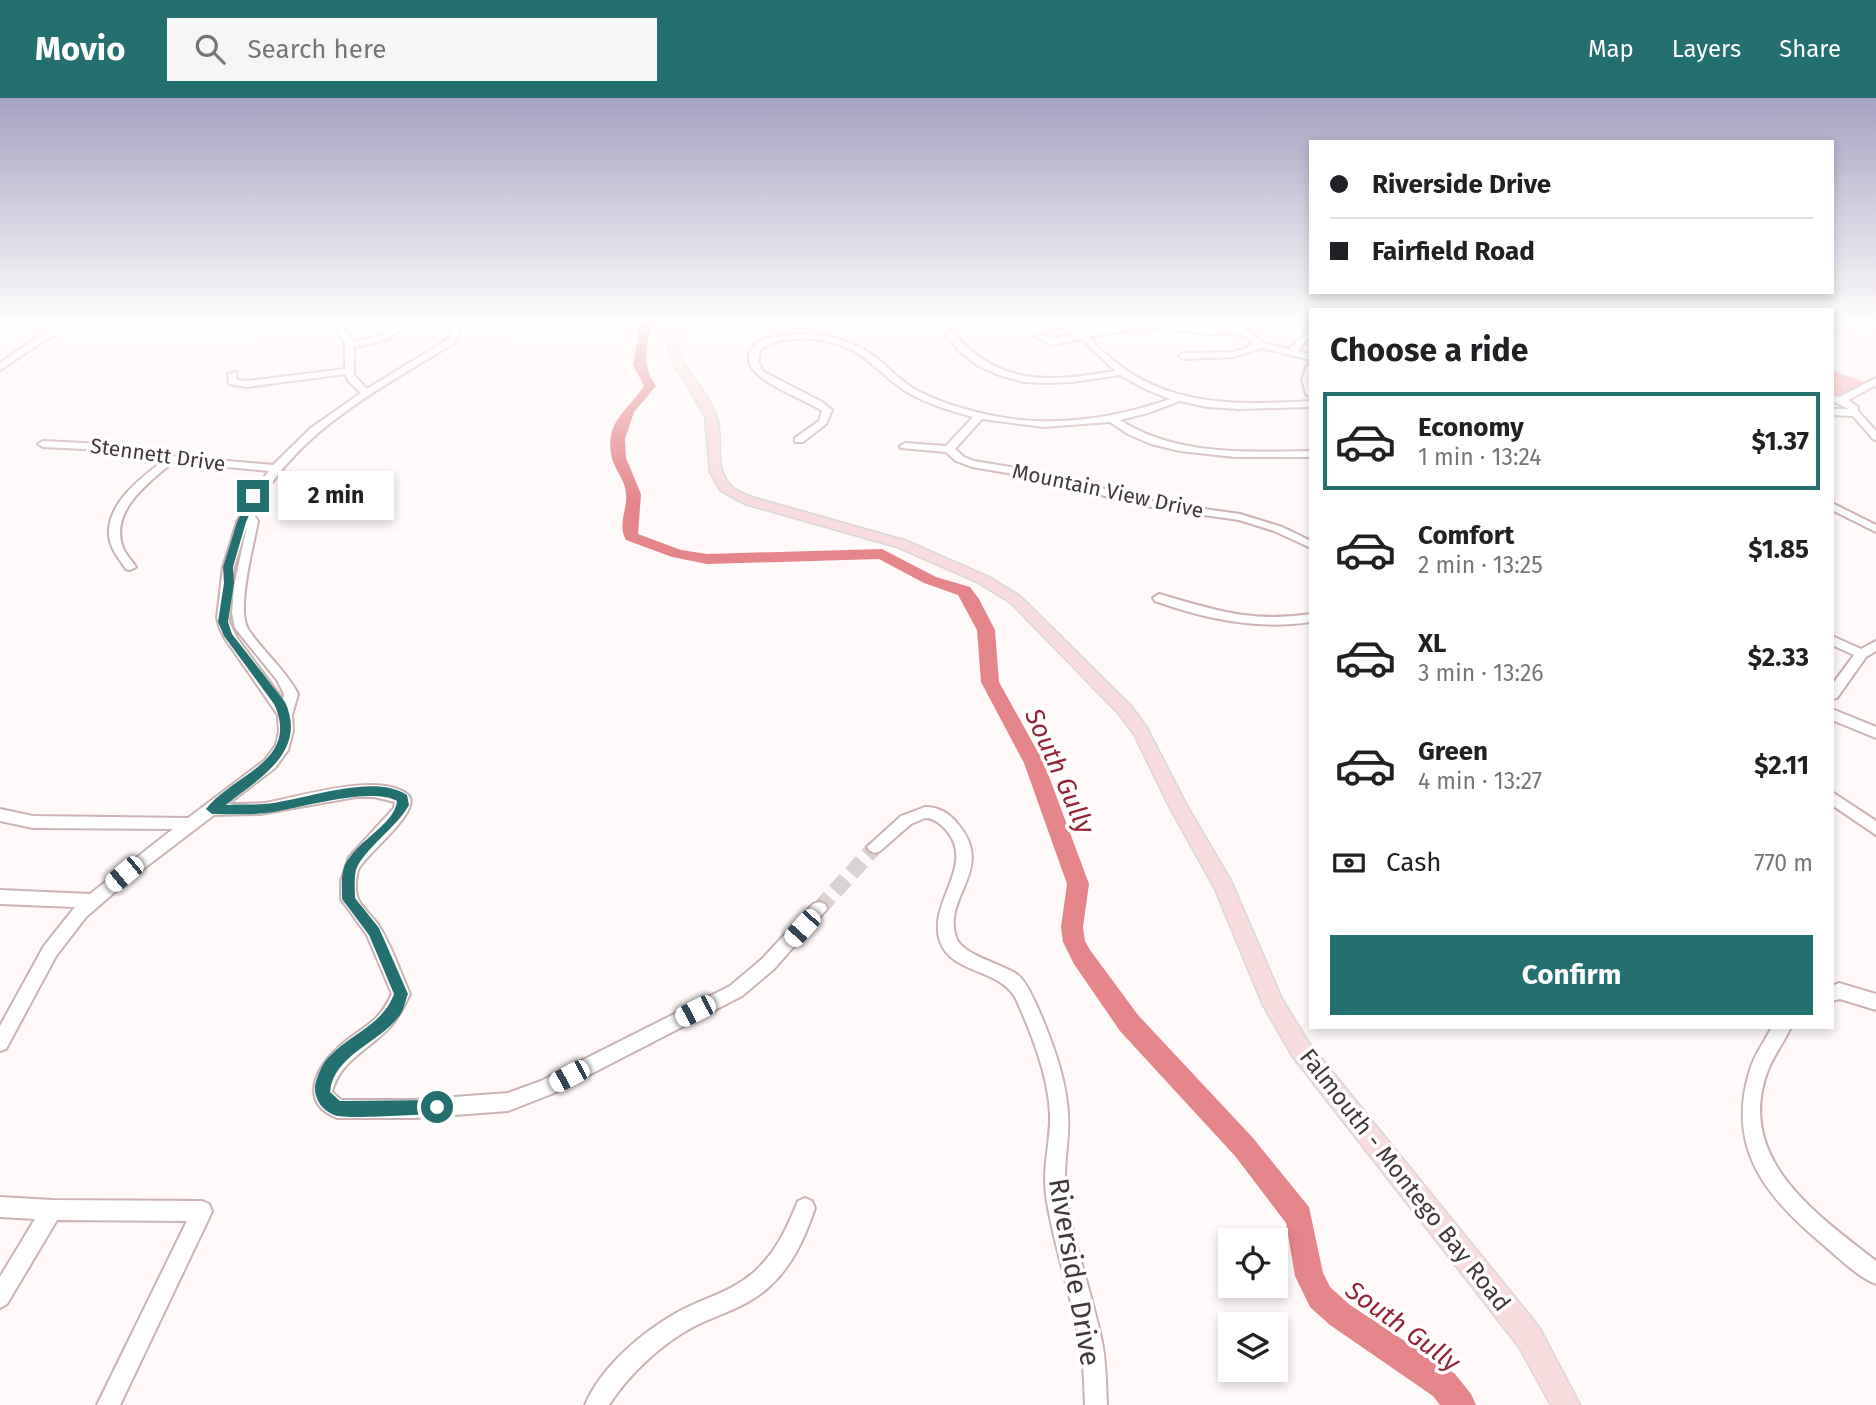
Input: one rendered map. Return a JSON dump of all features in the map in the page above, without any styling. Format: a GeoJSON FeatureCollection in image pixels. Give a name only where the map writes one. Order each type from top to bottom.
{"type":"FeatureCollection","features":[{"type":"Feature","properties":{"kind":"main road","name":"Falmouth - Montego Bay Road"},"geometry":{"type":"LineString","coordinates":[[689,381],[707,407],[716,436],[715,465],[719,480],[730,493],[902,544],[984,580],[1016,600],[1125,710],[1141,732],[1178,806],[1224,887],[1274,1005],[1301,1050],[1529,1336],[1566,1405]]}},
{"type":"Feature","properties":{"kind":"street"},"geometry":{"type":"LineString","coordinates":[[232,381],[247,384],[270,381]]}},
{"type":"Feature","properties":{"kind":"street"},"geometry":{"type":"LineString","coordinates":[[353,381],[367,393]]}},
{"type":"Feature","properties":{"kind":"street"},"geometry":{"type":"LineString","coordinates":[[0,1043],[50,951],[80,912],[270,764],[283,746],[285,715],[253,666],[227,634],[223,622],[229,583],[228,567],[246,512],[273,468],[309,435],[386,381]]}},
{"type":"Feature","properties":{"kind":"street"},"geometry":{"type":"LineString","coordinates":[[771,381],[785,389],[814,398],[827,410],[823,422],[799,440]]}},
{"type":"Feature","properties":{"kind":"street"},"geometry":{"type":"LineString","coordinates":[[899,381],[912,391],[979,417],[1036,423],[1113,420],[1176,400]]}},
{"type":"Feature","properties":{"kind":"street"},"geometry":{"type":"LineString","coordinates":[[1044,381],[1079,381]]}},
{"type":"Feature","properties":{"kind":"street"},"geometry":{"type":"LineString","coordinates":[[1135,381],[1176,400],[1221,405],[1309,404]]}},
{"type":"Feature","properties":{"kind":"street"},"geometry":{"type":"LineString","coordinates":[[1836,399],[1876,382]]}},
{"type":"Feature","properties":{"kind":"street"},"geometry":{"type":"LineString","coordinates":[[1836,399],[1853,406],[1862,423],[1876,437]]}},
{"type":"Feature","properties":{"kind":"street"},"geometry":{"type":"LineString","coordinates":[[1837,413],[1854,412]]}},
{"type":"Feature","properties":{"kind":"street"},"geometry":{"type":"LineString","coordinates":[[1837,413],[1862,423]]}},
{"type":"Feature","properties":{"kind":"street"},"geometry":{"type":"LineString","coordinates":[[905,446],[949,449],[979,417]]}},
{"type":"Feature","properties":{"kind":"street"},"geometry":{"type":"LineString","coordinates":[[1113,420],[1140,436],[1193,449],[1309,454]]}},
{"type":"Feature","properties":{"kind":"street","name":"Stennett Drive"},"geometry":{"type":"LineString","coordinates":[[43,444],[104,447],[171,459],[273,468]]}},
{"type":"Feature","properties":{"kind":"street","name":"Mountain View Drive"},"geometry":{"type":"LineString","coordinates":[[949,449],[960,459],[972,464],[1058,478],[1119,497],[1161,506],[1259,522],[1309,544]]}},
{"type":"Feature","properties":{"kind":"street"},"geometry":{"type":"LineString","coordinates":[[130,567],[117,547],[115,523],[124,504],[139,486],[171,459]]}},
{"type":"Feature","properties":{"kind":"street"},"geometry":{"type":"LineString","coordinates":[[1834,507],[1876,529]]}},
{"type":"Feature","properties":{"kind":"street"},"geometry":{"type":"LineString","coordinates":[[1159,598],[1236,620],[1287,623],[1309,618]]}},
{"type":"Feature","properties":{"kind":"street"},"geometry":{"type":"LineString","coordinates":[[1834,641],[1862,654]]}},
{"type":"Feature","properties":{"kind":"street"},"geometry":{"type":"LineString","coordinates":[[1834,692],[1862,654],[1876,645]]}},
{"type":"Feature","properties":{"kind":"street"},"geometry":{"type":"LineString","coordinates":[[1834,715],[1876,733]]}},
{"type":"Feature","properties":{"kind":"street"},"geometry":{"type":"LineString","coordinates":[[212,809],[265,809],[326,796],[371,792],[396,794],[403,799],[397,817],[359,855],[349,870],[348,899],[374,932],[401,994],[395,1010],[376,1029],[333,1062],[324,1079],[322,1095],[338,1109],[414,1109],[508,1102],[547,1087],[736,991],[768,964],[819,909]]}},
{"type":"Feature","properties":{"kind":"street"},"geometry":{"type":"LineString","coordinates":[[1834,798],[1876,829]]}},
{"type":"Feature","properties":{"kind":"street","name":"Riverside Drive"},"geometry":{"type":"LineString","coordinates":[[875,847],[900,822],[923,812],[940,815],[960,832],[965,862],[944,929],[949,944],[962,954],[1006,975],[1019,988],[1055,1089],[1059,1138],[1054,1178],[1065,1240],[1092,1345],[1096,1405]]}},
{"type":"Feature","properties":{"kind":"street"},"geometry":{"type":"LineString","coordinates":[[0,815],[33,822],[193,824]]}},
{"type":"Feature","properties":{"kind":"street"},"geometry":{"type":"LineString","coordinates":[[0,897],[93,901]]}},
{"type":"Feature","properties":{"kind":"street"},"geometry":{"type":"LineString","coordinates":[[1835,990],[1876,1002]]}},
{"type":"Feature","properties":{"kind":"street"},"geometry":{"type":"LineString","coordinates":[[1781,1029],[1751,1090],[1752,1141],[1773,1184],[1828,1236],[1876,1274]]}},
{"type":"Feature","properties":{"kind":"street"},"geometry":{"type":"LineString","coordinates":[[0,1207],[202,1211],[108,1405]]}},
{"type":"Feature","properties":{"kind":"street"},"geometry":{"type":"LineString","coordinates":[[596,1405],[606,1387],[648,1347],[687,1319],[722,1306],[755,1287],[776,1267],[796,1235],[805,1208]]}},
{"type":"Feature","properties":{"kind":"street"},"geometry":{"type":"LineString","coordinates":[[0,1297],[52,1210]]}},
{"type":"Feature","properties":{"kind":"shaded area"},"geometry":{"type":"Polygon","coordinates":[[[1834,381],[1867,383],[1840,397],[1834,396],[1834,381]]]}},
{"type":"Feature","properties":{"kind":"waterway","name":"South Gully"},"geometry":{"type":"LineString","coordinates":[[646,381],[650,386],[628,411],[618,439],[619,458],[634,494],[629,526],[631,537],[678,554],[707,559],[882,554],[930,580],[964,591],[971,599],[986,630],[990,682],[1034,763],[1078,884],[1072,927],[1074,942],[1082,957],[1129,1023],[1244,1147],[1299,1217],[1309,1276],[1320,1297],[1340,1315],[1444,1385],[1460,1405]]}},
{"type":"Feature","properties":{"kind":"tunnel"},"geometry":{"type":"LineString","coordinates":[[819,909],[875,847]]}},
{"type":"Feature","properties":{"kind":"route"},"geometry":{"type":"LineString","coordinates":[[253,496],[241,522],[228,567],[229,583],[223,622],[227,634],[279,702],[285,715],[286,731],[283,746],[270,764],[212,809],[265,809],[326,796],[371,792],[396,794],[403,799],[397,817],[359,855],[349,870],[348,899],[374,932],[401,994],[395,1010],[376,1029],[333,1062],[324,1079],[322,1095],[338,1109],[437,1107]]}}]}
